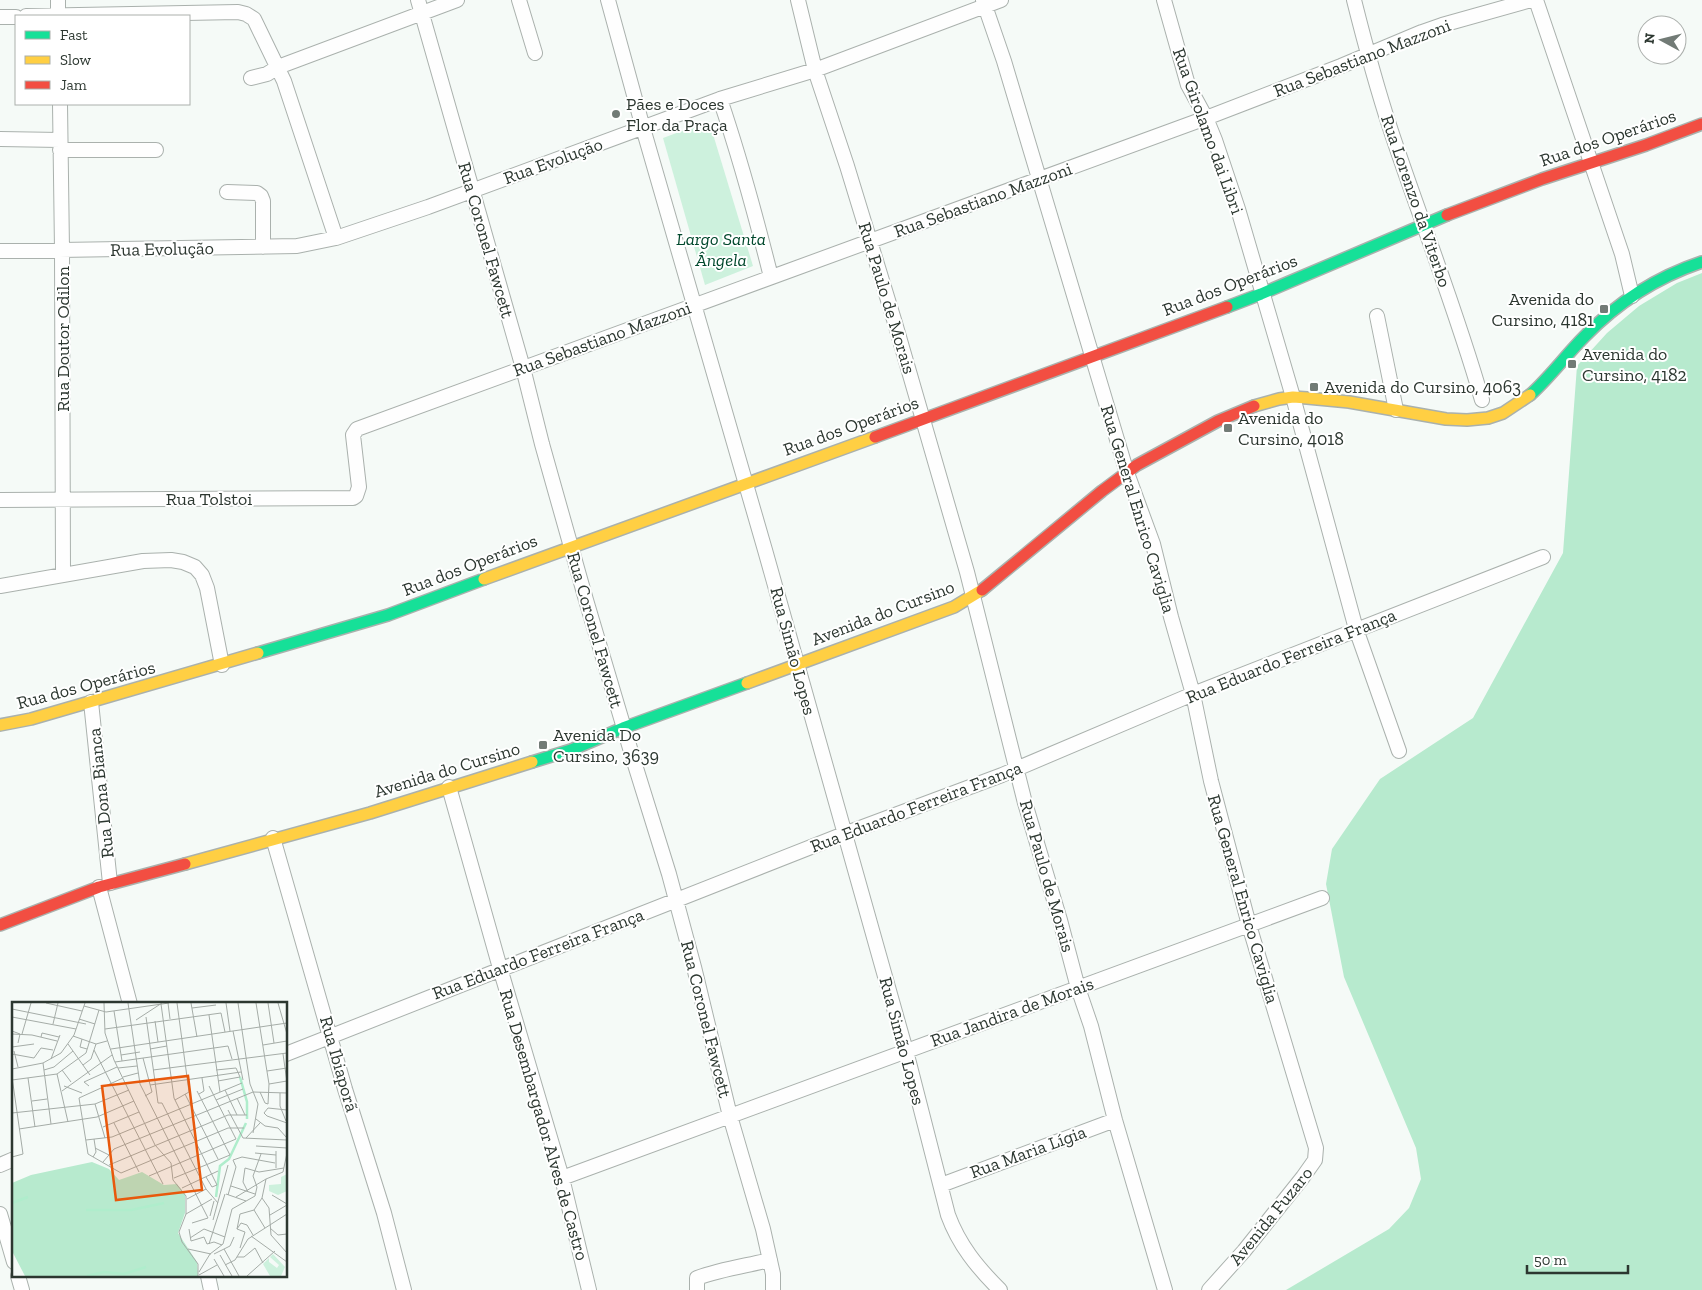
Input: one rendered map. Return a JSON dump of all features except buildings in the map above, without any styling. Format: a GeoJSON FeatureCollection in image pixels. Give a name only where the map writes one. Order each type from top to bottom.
{"type":"FeatureCollection","features":[{"type":"Feature","properties":{"kind":"main road","name":"Rua dos Operários"},"geometry":{"type":"LineString","coordinates":[[0,726],[32,719],[222,665],[388,615],[571,546],[654,518],[1261,294],[1423,224],[1542,179],[1592,164],[1702,124]]}},
{"type":"Feature","properties":{"kind":"main road","name":"Avenida do Cursino"},"geometry":{"type":"LineString","coordinates":[[0,925],[105,885],[370,813],[571,750],[624,728],[954,607],[972,598],[1138,465],[1226,416],[1247,407],[1280,398],[1293,397],[1443,418],[1488,418],[1507,412],[1517,406],[1544,382],[1587,334],[1632,296],[1674,272],[1702,262]]}},
{"type":"Feature","properties":{"kind":"street"},"geometry":{"type":"LineString","coordinates":[[58,0],[58,15]]}},
{"type":"Feature","properties":{"kind":"street"},"geometry":{"type":"LineString","coordinates":[[252,78],[267,74],[278,67],[420,7],[457,0]]}},
{"type":"Feature","properties":{"kind":"street"},"geometry":{"type":"LineString","coordinates":[[519,0],[535,53]]}},
{"type":"Feature","properties":{"kind":"street","name":"Rua Simão Lopes"},"geometry":{"type":"LineString","coordinates":[[608,0],[906,1051],[948,1215],[954,1232],[971,1258],[1000,1290]]}},
{"type":"Feature","properties":{"kind":"street","name":"Rua Paulo de Morais"},"geometry":{"type":"LineString","coordinates":[[798,0],[815,70],[870,241],[967,572],[1025,803],[1078,988],[1091,1026],[1115,1120],[1165,1290]]}},
{"type":"Feature","properties":{"kind":"street","name":"Rua Evolução"},"geometry":{"type":"LineString","coordinates":[[0,251],[263,248],[297,246],[336,238],[472,191],[720,99],[815,70],[984,3],[1001,0]]}},
{"type":"Feature","properties":{"kind":"street","name":"Rua Girolamo dai Libri"},"geometry":{"type":"LineString","coordinates":[[1164,0],[1188,86],[1206,118],[1215,140],[1238,209],[1261,294],[1293,397],[1356,629],[1399,751]]}},
{"type":"Feature","properties":{"kind":"street","name":"Rua Lorenzo da Viterbo"},"geometry":{"type":"LineString","coordinates":[[1354,0],[1390,130],[1468,352],[1482,400]]}},
{"type":"Feature","properties":{"kind":"street","name":"Rua Sebastiano Mazzoni"},"geometry":{"type":"LineString","coordinates":[[353,435],[357,429],[1206,118],[1442,25],[1531,0]]}},
{"type":"Feature","properties":{"kind":"street"},"geometry":{"type":"LineString","coordinates":[[1536,0],[1622,254],[1632,296]]}},
{"type":"Feature","properties":{"kind":"street","name":"Rua General Enrico Caviglia"},"geometry":{"type":"LineString","coordinates":[[984,3],[1004,60],[1127,473],[1153,544],[1193,694],[1211,781],[1249,925],[1312,1136]]}},
{"type":"Feature","properties":{"kind":"street","name":"Rua Coronel Fawcett"},"geometry":{"type":"LineString","coordinates":[[420,7],[571,546],[676,901],[730,1116],[763,1228],[773,1274],[773,1290]]}},
{"type":"Feature","properties":{"kind":"street"},"geometry":{"type":"LineString","coordinates":[[103,15],[238,12],[254,19],[278,67],[301,128],[336,238]]}},
{"type":"Feature","properties":{"kind":"street"},"geometry":{"type":"LineString","coordinates":[[0,17],[15,17]]}},
{"type":"Feature","properties":{"kind":"street"},"geometry":{"type":"LineString","coordinates":[[720,99],[756,215],[770,277]]}},
{"type":"Feature","properties":{"kind":"street","name":"Rua Doutor Odilon"},"geometry":{"type":"LineString","coordinates":[[60,105],[63,575]]}},
{"type":"Feature","properties":{"kind":"street"},"geometry":{"type":"LineString","coordinates":[[0,139],[60,145],[156,150]]}},
{"type":"Feature","properties":{"kind":"street"},"geometry":{"type":"LineString","coordinates":[[226,192],[257,193],[261,196],[263,200],[263,248]]}},
{"type":"Feature","properties":{"kind":"street"},"geometry":{"type":"LineString","coordinates":[[1377,316],[1396,410]]}},
{"type":"Feature","properties":{"kind":"street","name":"Rua Tolstoi"},"geometry":{"type":"LineString","coordinates":[[0,500],[353,498],[356,496],[359,487],[353,435]]}},
{"type":"Feature","properties":{"kind":"street","name":"Rua Eduardo Ferreira França"},"geometry":{"type":"LineString","coordinates":[[288,1053],[500,968],[1017,768],[1193,694],[1543,557]]}},
{"type":"Feature","properties":{"kind":"street"},"geometry":{"type":"LineString","coordinates":[[0,586],[143,561],[171,560],[183,562],[195,567],[202,575],[207,588],[222,665]]}},
{"type":"Feature","properties":{"kind":"street","name":"Rua Dona Bianca"},"geometry":{"type":"LineString","coordinates":[[91,702],[105,885],[130,1002]]}},
{"type":"Feature","properties":{"kind":"street","name":"Rua Desembargador Alves de Castro"},"geometry":{"type":"LineString","coordinates":[[449,787],[562,1178],[589,1290]]}},
{"type":"Feature","properties":{"kind":"street","name":"Rua Ibiaporã"},"geometry":{"type":"LineString","coordinates":[[273,838],[330,1036],[384,1213],[404,1290]]}},
{"type":"Feature","properties":{"kind":"street","name":"Rua Jandira de Morais"},"geometry":{"type":"LineString","coordinates":[[562,1178],[1322,898]]}},
{"type":"Feature","properties":{"kind":"street","name":"Rua Maria Lígia"},"geometry":{"type":"LineString","coordinates":[[940,1185],[1115,1120]]}},
{"type":"Feature","properties":{"kind":"street","name":"Avenida Fuzaro"},"geometry":{"type":"LineString","coordinates":[[1209,1290],[1244,1251],[1311,1167],[1316,1154],[1312,1136]]}},
{"type":"Feature","properties":{"kind":"street"},"geometry":{"type":"LineString","coordinates":[[0,1165],[12,1160]]}},
{"type":"Feature","properties":{"kind":"street"},"geometry":{"type":"LineString","coordinates":[[0,1214],[12,1255]]}},
{"type":"Feature","properties":{"kind":"street"},"geometry":{"type":"LineString","coordinates":[[698,1290],[697,1278],[718,1270],[770,1260]]}},
{"type":"Feature","properties":{"kind":"green space","name":"Largo Santa Ângela"},"geometry":{"type":"Polygon","coordinates":[[[709,121],[753,266],[705,285],[663,138],[709,121]]]}},
{"type":"Feature","properties":{"kind":"green space"},"geometry":{"type":"Polygon","coordinates":[[[1702,273],[1702,1290],[1286,1290],[1389,1229],[1409,1208],[1421,1179],[1416,1148],[1344,977],[1326,884],[1332,849],[1380,779],[1473,718],[1563,553],[1577,366],[1607,333],[1639,306],[1677,283],[1702,273]]]}},
{"type":"Feature","properties":{"kind":"traffic: fast"},"geometry":{"type":"LineString","coordinates":[[1227,307],[1447,215]]}},
{"type":"Feature","properties":{"kind":"traffic: fast"},"geometry":{"type":"LineString","coordinates":[[1530,395],[1585,336],[1611,312],[1654,283],[1702,262]]}},
{"type":"Feature","properties":{"kind":"traffic: fast"},"geometry":{"type":"LineString","coordinates":[[258,653],[388,615],[484,579]]}},
{"type":"Feature","properties":{"kind":"traffic: fast"},"geometry":{"type":"LineString","coordinates":[[532,762],[571,750],[623,728],[747,683]]}},
{"type":"Feature","properties":{"kind":"traffic: slow"},"geometry":{"type":"LineString","coordinates":[[1254,406],[1293,397],[1349,402],[1446,419],[1467,420],[1488,418],[1503,413],[1530,395]]}},
{"type":"Feature","properties":{"kind":"traffic: slow"},"geometry":{"type":"LineString","coordinates":[[484,579],[875,437]]}},
{"type":"Feature","properties":{"kind":"traffic: slow"},"geometry":{"type":"LineString","coordinates":[[747,683],[954,607],[982,590]]}},
{"type":"Feature","properties":{"kind":"traffic: slow"},"geometry":{"type":"LineString","coordinates":[[0,725],[31,719],[258,653]]}},
{"type":"Feature","properties":{"kind":"traffic: slow"},"geometry":{"type":"LineString","coordinates":[[185,864],[370,813],[532,762]]}},
{"type":"Feature","properties":{"kind":"traffic: jam"},"geometry":{"type":"LineString","coordinates":[[1447,215],[1542,179],[1646,145],[1702,124]]}},
{"type":"Feature","properties":{"kind":"traffic: jam"},"geometry":{"type":"LineString","coordinates":[[875,437],[1227,307]]}},
{"type":"Feature","properties":{"kind":"traffic: jam"},"geometry":{"type":"LineString","coordinates":[[982,590],[1102,491],[1137,465],[1218,421],[1254,406]]}},
{"type":"Feature","properties":{"kind":"traffic: jam"},"geometry":{"type":"LineString","coordinates":[[0,925],[99,887],[185,864]]}},
{"type":"Feature","properties":{"kind":"place","name":"Pães e Doces Flor da Praça"},"geometry":{"type":"Point","coordinates":[616,114]}},
{"type":"Feature","properties":{"kind":"place","name":"Avenida do Cursino, 4181"},"geometry":{"type":"Point","coordinates":[1604,309]}},
{"type":"Feature","properties":{"kind":"place","name":"Avenida do Cursino, 4182"},"geometry":{"type":"Point","coordinates":[1572,364]}},
{"type":"Feature","properties":{"kind":"place","name":"Avenida do Cursino, 4063"},"geometry":{"type":"Point","coordinates":[1314,387]}},
{"type":"Feature","properties":{"kind":"place","name":"Avenida do Cursino, 4018"},"geometry":{"type":"Point","coordinates":[1228,428]}},
{"type":"Feature","properties":{"kind":"place","name":"Avenida Do Cursino, 3639"},"geometry":{"type":"Point","coordinates":[543,745]}}]}
